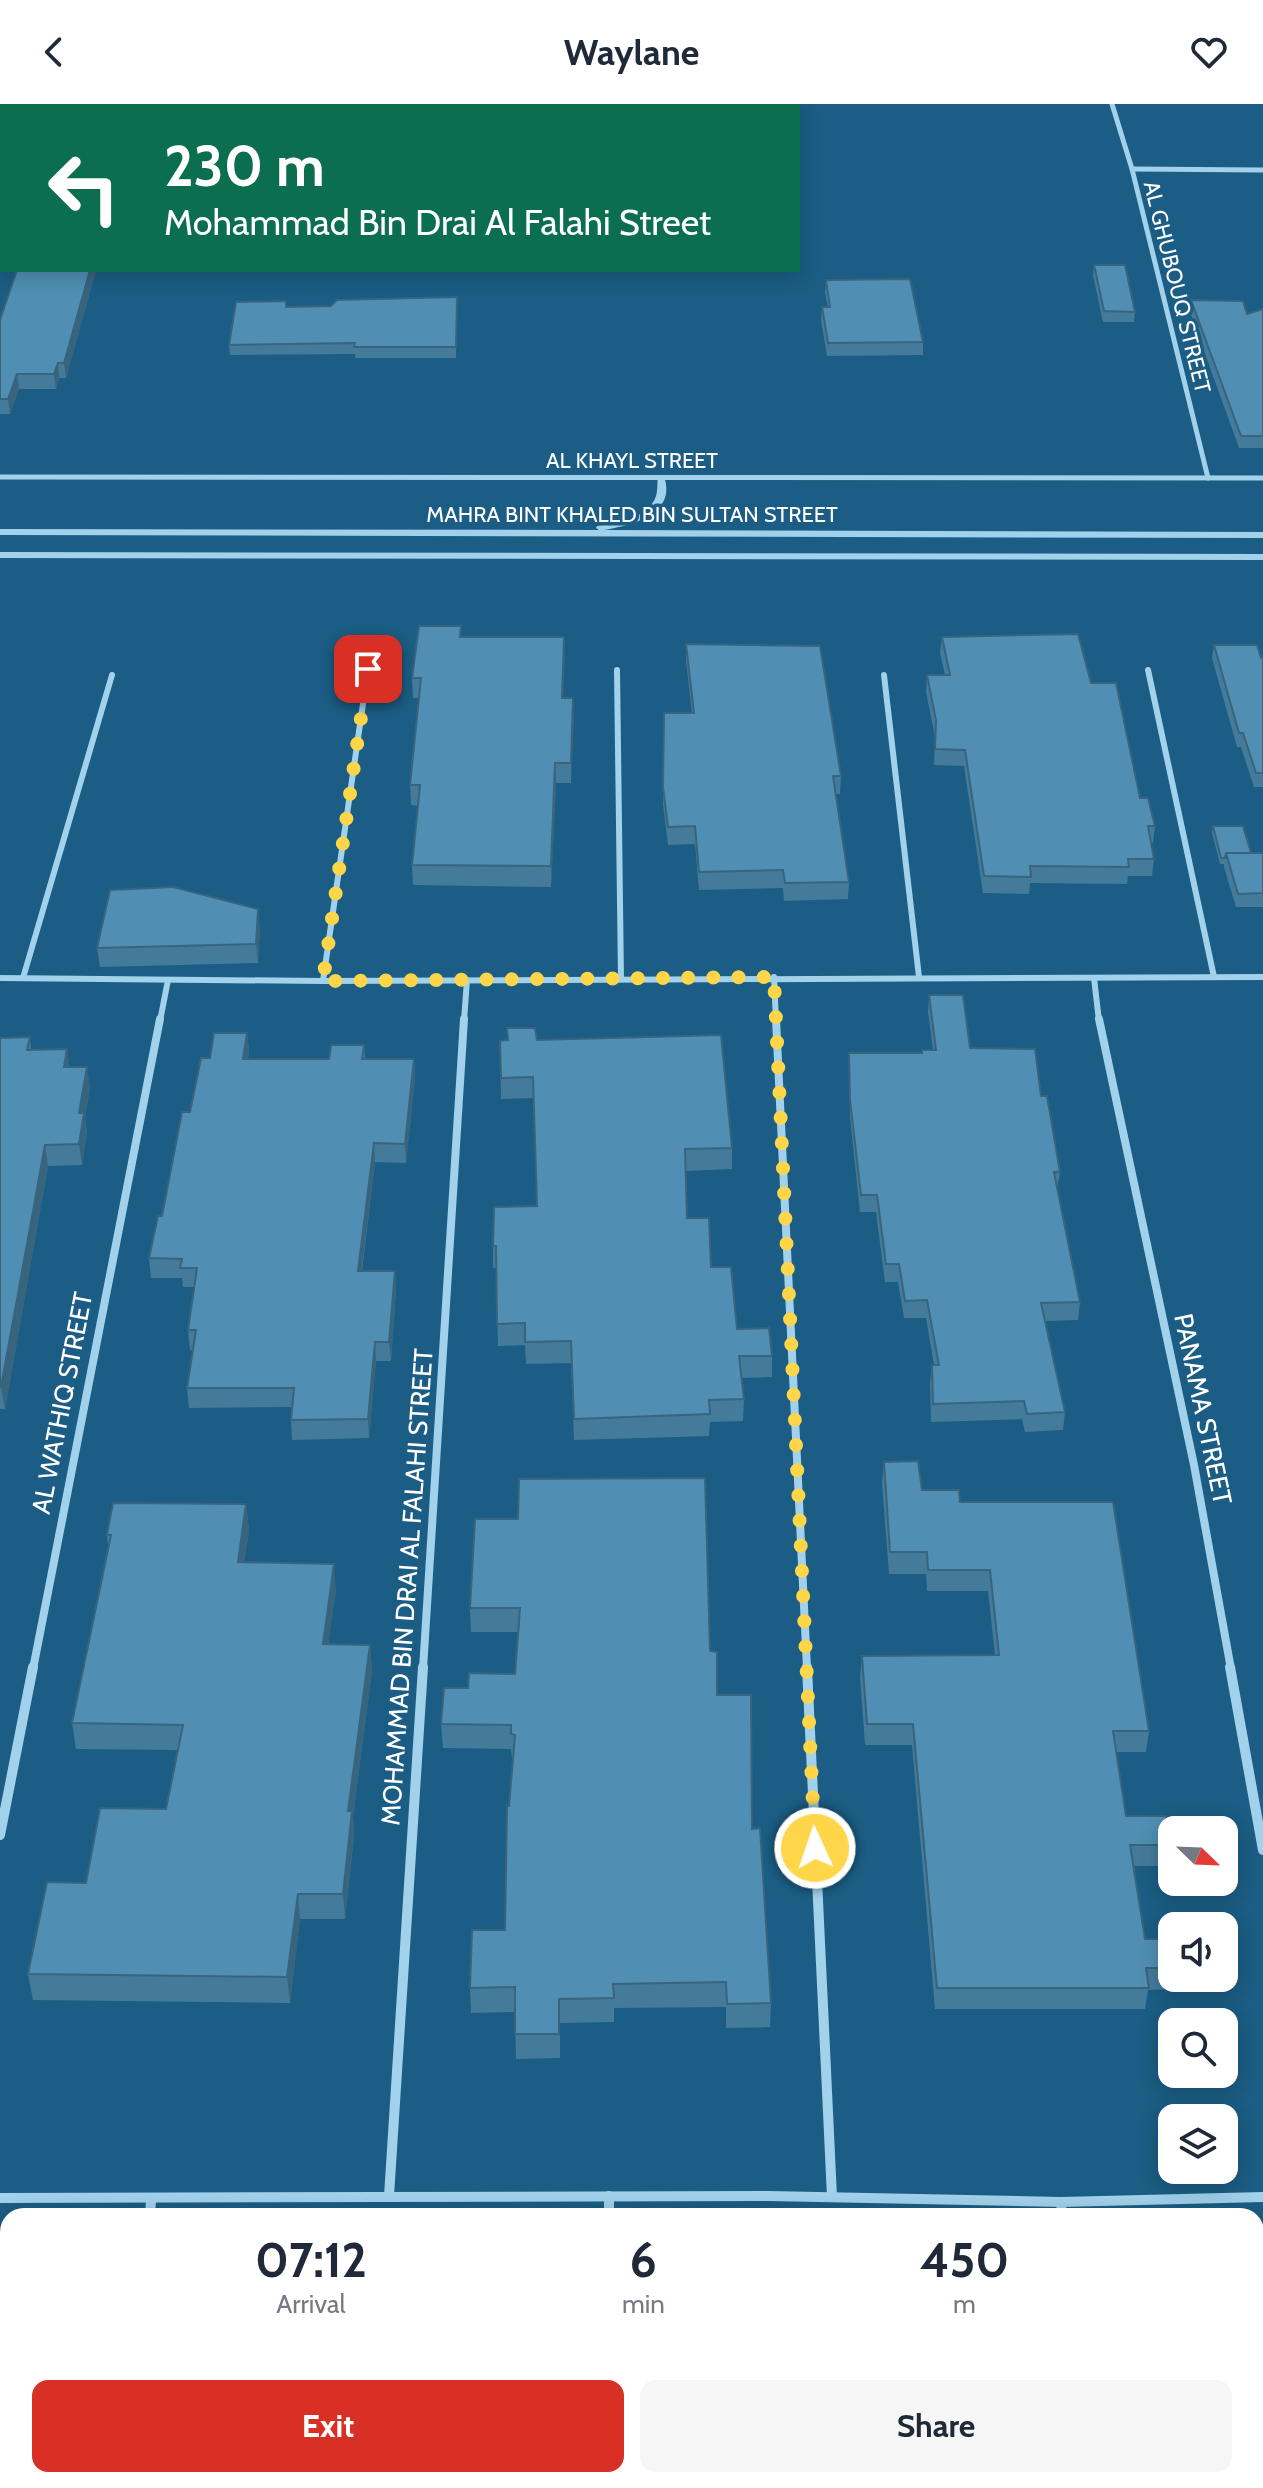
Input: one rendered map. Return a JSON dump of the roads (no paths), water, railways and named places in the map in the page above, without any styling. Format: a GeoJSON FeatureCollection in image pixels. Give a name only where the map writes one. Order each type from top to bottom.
{"type":"FeatureCollection","features":[{"type":"Feature","properties":{"kind":"street","name":"AL GHUBOUQ STREET"},"geometry":{"type":"LineString","coordinates":[[1112,104],[1132,169],[1208,478]]}},
{"type":"Feature","properties":{"kind":"street"},"geometry":{"type":"LineString","coordinates":[[1132,169],[1263,170]]}},
{"type":"Feature","properties":{"kind":"street","name":"AL KHAYL STREET"},"geometry":{"type":"LineString","coordinates":[[0,477],[1263,478]]}},
{"type":"Feature","properties":{"kind":"street"},"geometry":{"type":"LineString","coordinates":[[542,535],[594,530],[638,518],[662,499],[665,489],[661,478]]}},
{"type":"Feature","properties":{"kind":"street","name":"MAHRA BINT KHALED BIN SULTAN STREET"},"geometry":{"type":"LineString","coordinates":[[0,532],[1263,535]]}},
{"type":"Feature","properties":{"kind":"street","name":"MAHRA BINT KHALED BIN SULTAN STREET"},"geometry":{"type":"LineString","coordinates":[[0,555],[1263,557]]}},
{"type":"Feature","properties":{"kind":"street"},"geometry":{"type":"LineString","coordinates":[[323,981],[368,669]]}},
{"type":"Feature","properties":{"kind":"street"},"geometry":{"type":"LineString","coordinates":[[617,670],[621,979]]}},
{"type":"Feature","properties":{"kind":"street"},"geometry":{"type":"LineString","coordinates":[[1148,670],[1214,977]]}},
{"type":"Feature","properties":{"kind":"street"},"geometry":{"type":"LineString","coordinates":[[23,978],[112,675]]}},
{"type":"Feature","properties":{"kind":"street"},"geometry":{"type":"LineString","coordinates":[[884,675],[919,977]]}},
{"type":"Feature","properties":{"kind":"street"},"geometry":{"type":"LineString","coordinates":[[774,977],[832,2197]]}},
{"type":"Feature","properties":{"kind":"street"},"geometry":{"type":"LineString","coordinates":[[0,978],[323,981],[1263,977]]}},
{"type":"Feature","properties":{"kind":"street","name":"PANAMA STREET"},"geometry":{"type":"LineString","coordinates":[[1094,978],[1099,1023],[1194,1465],[1263,1850]]}},
{"type":"Feature","properties":{"kind":"street","name":"AL WATHIQ STREET"},"geometry":{"type":"LineString","coordinates":[[0,1835],[168,980]]}},
{"type":"Feature","properties":{"kind":"street","name":"MOHAMMAD BIN DRAI AL FALAHI STREET"},"geometry":{"type":"LineString","coordinates":[[389,2196],[467,980]]}},
{"type":"Feature","properties":{"kind":"street"},"geometry":{"type":"LineString","coordinates":[[609,2196],[609,2208]]}},
{"type":"Feature","properties":{"kind":"street"},"geometry":{"type":"LineString","coordinates":[[0,2198],[151,2200],[609,2196],[1061,2202],[1263,2197]]}},
{"type":"Feature","properties":{"kind":"street"},"geometry":{"type":"LineString","coordinates":[[150,2208],[151,2200]]}},
{"type":"Feature","properties":{"kind":"street"},"geometry":{"type":"LineString","coordinates":[[1061,2202],[1061,2208]]}}]}
